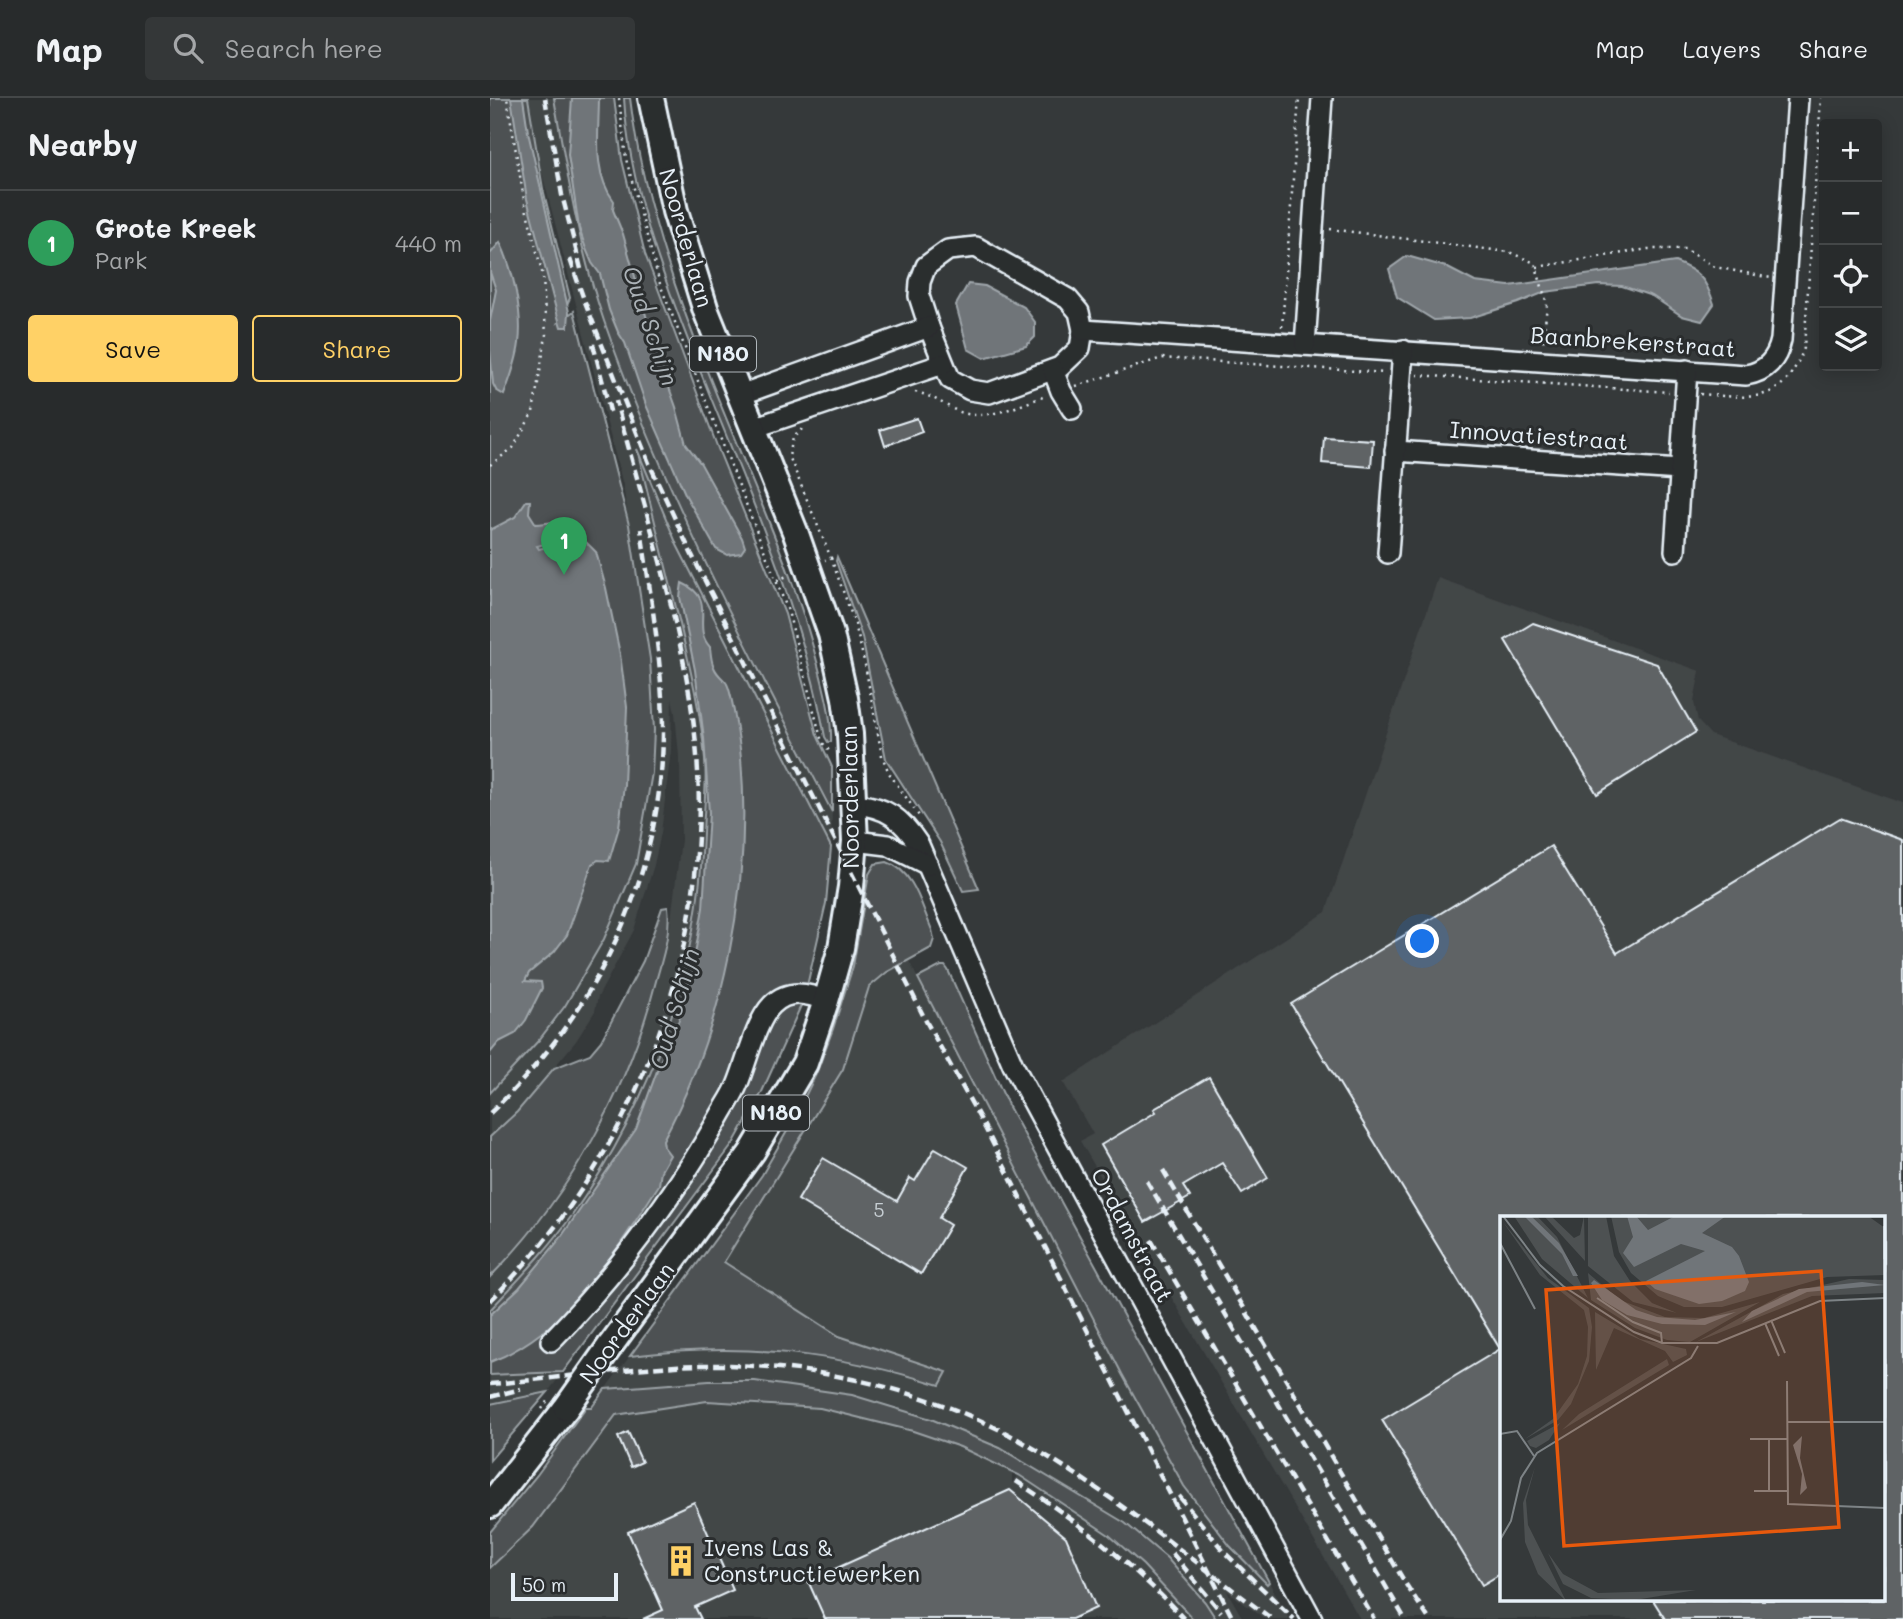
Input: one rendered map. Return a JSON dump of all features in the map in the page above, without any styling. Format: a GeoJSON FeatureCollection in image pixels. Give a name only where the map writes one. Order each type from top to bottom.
{"type":"FeatureCollection","features":[{"type":"Feature","properties":{"kind":"main road","name":"Noorderlaan"},"geometry":{"type":"LineString","coordinates":[[490,1505],[566,1408],[752,1152],[805,1063],[826,1001],[847,915],[855,841],[850,734],[820,562],[753,428],[706,311],[675,211],[651,98]]}},
{"type":"Feature","properties":{"kind":"street"},"geometry":{"type":"LineString","coordinates":[[1305,345],[1322,98]]}},
{"type":"Feature","properties":{"kind":"street","name":"Baanbrekerstraat"},"geometry":{"type":"LineString","coordinates":[[1083,330],[1746,375],[1758,373],[1768,366],[1778,353],[1798,98]]}},
{"type":"Feature","properties":{"kind":"street"},"geometry":{"type":"LineString","coordinates":[[976,247],[1068,299],[1079,312],[1083,330],[1080,348],[1060,367],[989,393],[970,390],[950,379],[943,364],[919,296],[920,282],[926,266],[948,250],[976,247]]}},
{"type":"Feature","properties":{"kind":"street"},"geometry":{"type":"LineString","coordinates":[[740,395],[929,327]]}},
{"type":"Feature","properties":{"kind":"street"},"geometry":{"type":"LineString","coordinates":[[1388,553],[1403,350]]}},
{"type":"Feature","properties":{"kind":"street"},"geometry":{"type":"LineString","coordinates":[[753,428],[943,364]]}},
{"type":"Feature","properties":{"kind":"street"},"geometry":{"type":"LineString","coordinates":[[1053,370],[1072,409]]}},
{"type":"Feature","properties":{"kind":"street"},"geometry":{"type":"LineString","coordinates":[[1675,551],[1687,370]]}},
{"type":"Feature","properties":{"kind":"street","name":"Innovatiestraat"},"geometry":{"type":"LineString","coordinates":[[1395,451],[1680,470]]}},
{"type":"Feature","properties":{"kind":"street","name":"Ordamstraat"},"geometry":{"type":"LineString","coordinates":[[855,804],[884,809],[897,819],[919,845],[1013,1065],[1312,1619]]}},
{"type":"Feature","properties":{"kind":"street"},"geometry":{"type":"LineString","coordinates":[[855,841],[888,845],[903,850],[928,865]]}},
{"type":"Feature","properties":{"kind":"street"},"geometry":{"type":"LineString","coordinates":[[551,1341],[603,1283],[699,1152],[737,1087],[763,1017],[772,1004],[787,996],[809,993],[826,1001]]}},
{"type":"Feature","properties":{"kind":"path"},"geometry":{"type":"LineString","coordinates":[[490,466],[513,448],[533,412],[546,336],[543,276],[524,200],[507,98]]}},
{"type":"Feature","properties":{"kind":"path"},"geometry":{"type":"LineString","coordinates":[[619,98],[626,159],[660,284],[777,580],[801,652],[822,741],[834,757]]}},
{"type":"Feature","properties":{"kind":"path"},"geometry":{"type":"LineString","coordinates":[[1281,343],[1299,98]]}},
{"type":"Feature","properties":{"kind":"path"},"geometry":{"type":"LineString","coordinates":[[910,391],[926,394],[969,415],[988,415],[1162,358],[1751,398],[1763,395],[1785,382],[1804,348],[1821,98]]}},
{"type":"Feature","properties":{"kind":"path"},"geometry":{"type":"LineString","coordinates":[[1313,226],[1509,252],[1535,263],[1547,304],[1540,361]]}},
{"type":"Feature","properties":{"kind":"path"},"geometry":{"type":"LineString","coordinates":[[1536,267],[1648,249],[1685,249],[1714,267],[1784,280]]}},
{"type":"Feature","properties":{"kind":"path"},"geometry":{"type":"LineString","coordinates":[[802,429],[793,438],[789,456],[820,562],[857,635],[885,765],[922,820]]}},
{"type":"Feature","properties":{"kind":"path"},"geometry":{"type":"LineString","coordinates":[[777,580],[820,562]]}},
{"type":"Feature","properties":{"kind":"shaded area"},"geometry":{"type":"Polygon","coordinates":[[[490,98],[528,98],[543,189],[570,298],[559,322],[574,311],[629,525],[650,659],[654,730],[652,773],[636,864],[604,939],[565,1006],[539,1040],[490,1093],[490,98]]]}},
{"type":"Feature","properties":{"kind":"shaded area"},"geometry":{"type":"Polygon","coordinates":[[[511,98],[523,98],[528,132],[569,312],[568,327],[561,327],[527,199],[511,98]]]}},
{"type":"Feature","properties":{"kind":"shaded area"},"geometry":{"type":"Polygon","coordinates":[[[528,98],[554,98],[570,194],[604,320],[651,442],[688,526],[832,812],[831,847],[677,545],[639,456],[694,685],[705,761],[697,920],[675,1008],[657,1058],[618,1143],[572,1215],[528,1270],[490,1310],[490,1277],[550,1205],[590,1146],[616,1096],[649,1008],[670,927],[681,840],[680,767],[672,699],[671,751],[661,833],[634,930],[598,997],[595,1011],[576,1041],[517,1112],[490,1137],[490,1093],[539,1040],[565,1006],[604,939],[636,864],[652,773],[654,730],[650,659],[623,485],[537,154],[528,98]]]}},
{"type":"Feature","properties":{"kind":"shaded area"},"geometry":{"type":"Polygon","coordinates":[[[554,98],[614,98],[622,160],[645,254],[720,454],[785,614],[817,735],[832,767],[832,812],[709,571],[628,385],[587,266],[574,211],[554,98]]]}},
{"type":"Feature","properties":{"kind":"shaded area"},"geometry":{"type":"Polygon","coordinates":[[[572,98],[599,98],[598,152],[602,178],[614,201],[613,210],[623,234],[686,444],[701,464],[742,538],[745,547],[741,553],[727,555],[716,549],[686,496],[646,405],[625,343],[609,310],[600,274],[586,249],[579,228],[568,155],[572,98]]]}},
{"type":"Feature","properties":{"kind":"shaded area"},"geometry":{"type":"Polygon","coordinates":[[[624,98],[630,98],[650,203],[682,305],[794,586],[828,706],[831,742],[825,737],[801,638],[786,590],[681,322],[648,228],[632,163],[624,98]]]}},
{"type":"Feature","properties":{"kind":"shaded area"},"geometry":{"type":"Polygon","coordinates":[[[500,242],[513,278],[520,318],[518,350],[504,395],[496,390],[493,384],[490,350],[490,321],[496,290],[490,272],[490,254],[500,242]]]}},
{"type":"Feature","properties":{"kind":"shaded area"},"geometry":{"type":"Polygon","coordinates":[[[1407,256],[1446,267],[1475,282],[1509,286],[1675,262],[1700,277],[1714,304],[1702,321],[1682,316],[1652,296],[1622,286],[1598,285],[1545,292],[1470,318],[1434,320],[1397,297],[1389,269],[1407,256]]]}},
{"type":"Feature","properties":{"kind":"shaded area"},"geometry":{"type":"Polygon","coordinates":[[[968,284],[985,286],[1024,307],[1035,322],[1035,337],[1026,346],[984,358],[968,349],[956,305],[968,284]]]}},
{"type":"Feature","properties":{"kind":"shaded area"},"geometry":{"type":"Polygon","coordinates":[[[637,449],[677,545],[831,847],[826,903],[804,999],[761,1094],[733,1144],[563,1372],[490,1375],[490,1310],[564,1227],[601,1171],[626,1126],[666,1033],[692,935],[703,833],[705,759],[688,657],[637,449]]]}},
{"type":"Feature","properties":{"kind":"shaded area"},"geometry":{"type":"Polygon","coordinates":[[[526,501],[530,501],[529,513],[536,524],[567,523],[572,524],[575,530],[567,538],[537,546],[539,549],[586,542],[596,552],[620,654],[627,707],[624,785],[619,827],[609,861],[598,860],[592,864],[567,935],[554,952],[529,973],[525,981],[541,982],[542,988],[526,1020],[515,1034],[499,1042],[490,1053],[490,530],[515,517],[526,501]]]}},
{"type":"Feature","properties":{"kind":"shaded area"},"geometry":{"type":"Polygon","coordinates":[[[837,557],[979,889],[963,891],[940,842],[886,759],[862,637],[836,561],[837,557]]]}},
{"type":"Feature","properties":{"kind":"shaded area"},"geometry":{"type":"Polygon","coordinates":[[[1438,578],[1700,671],[1694,702],[1698,721],[1711,735],[1903,803],[1903,1619],[1360,1619],[1080,1141],[1093,1134],[1063,1082],[1326,912],[1438,578]]]}},
{"type":"Feature","properties":{"kind":"shaded area"},"geometry":{"type":"Polygon","coordinates":[[[682,583],[693,589],[702,605],[702,630],[710,647],[715,670],[729,689],[741,758],[742,856],[729,955],[702,1051],[663,1140],[670,1155],[661,1171],[659,1185],[607,1263],[567,1310],[544,1331],[518,1349],[490,1362],[490,1315],[519,1288],[559,1240],[636,1129],[679,1020],[692,971],[703,908],[709,813],[704,738],[695,670],[680,597],[682,583]]]}},
{"type":"Feature","properties":{"kind":"shaded area"},"geometry":{"type":"Polygon","coordinates":[[[887,862],[904,873],[916,890],[932,930],[934,939],[931,948],[887,972],[869,987],[843,1069],[724,1262],[839,1336],[947,1372],[940,1385],[862,1365],[786,1353],[710,1350],[630,1356],[762,1175],[794,1119],[816,1074],[853,966],[869,874],[875,864],[887,862]]]}},
{"type":"Feature","properties":{"kind":"shaded area"},"geometry":{"type":"Polygon","coordinates":[[[877,899],[1170,1462],[1266,1583],[1269,1582],[1289,1619],[1265,1619],[1227,1591],[1243,1619],[1216,1619],[1167,1558],[1125,1523],[1000,1448],[894,1406],[852,1395],[755,1381],[709,1381],[605,1389],[630,1356],[665,1351],[874,981],[877,899]]]}},
{"type":"Feature","properties":{"kind":"shaded area"},"geometry":{"type":"Polygon","coordinates":[[[668,907],[667,935],[656,981],[630,1062],[612,1102],[570,1177],[546,1212],[490,1277],[490,1137],[517,1112],[554,1068],[590,1054],[601,1041],[643,961],[662,908],[668,907]]]}},
{"type":"Feature","properties":{"kind":"shaded area"},"geometry":{"type":"Polygon","coordinates":[[[941,966],[948,970],[1008,1105],[1269,1582],[1267,1584],[1230,1546],[1184,1486],[1122,1374],[918,978],[941,966]]]}},
{"type":"Feature","properties":{"kind":"shaded area"},"geometry":{"type":"Polygon","coordinates":[[[563,1372],[548,1392],[490,1404],[490,1375],[563,1372]]]}},
{"type":"Feature","properties":{"kind":"shaded area"},"geometry":{"type":"Polygon","coordinates":[[[709,1381],[755,1381],[852,1395],[931,1419],[1000,1448],[1125,1523],[1167,1558],[1216,1619],[1193,1619],[1143,1565],[1109,1535],[1019,1475],[960,1447],[913,1431],[820,1408],[707,1401],[616,1415],[533,1527],[490,1568],[490,1532],[537,1475],[586,1407],[592,1407],[605,1389],[709,1381]]]}},
{"type":"Feature","properties":{"kind":"shaded area"},"geometry":{"type":"Polygon","coordinates":[[[548,1392],[490,1460],[490,1404],[548,1392]]]}},
{"type":"Feature","properties":{"kind":"shaded area"},"geometry":{"type":"Polygon","coordinates":[[[707,1401],[820,1408],[913,1431],[960,1447],[1012,1472],[1012,1483],[1019,1475],[1109,1535],[1143,1565],[1193,1619],[490,1619],[490,1568],[533,1527],[616,1415],[707,1401]]]}},
{"type":"Feature","properties":{"kind":"building"},"geometry":{"type":"Polygon","coordinates":[[[917,418],[922,432],[885,446],[880,430],[917,418]]]}},
{"type":"Feature","properties":{"kind":"building"},"geometry":{"type":"Polygon","coordinates":[[[1324,437],[1373,440],[1371,467],[1322,463],[1324,437]]]}},
{"type":"Feature","properties":{"kind":"building"},"geometry":{"type":"Polygon","coordinates":[[[1533,623],[1657,664],[1696,732],[1597,794],[1505,640],[1533,623]]]}},
{"type":"Feature","properties":{"kind":"building"},"geometry":{"type":"Polygon","coordinates":[[[1840,818],[1903,840],[1903,1619],[1665,1619],[1654,1602],[1885,1602],[1885,1216],[1500,1216],[1500,1349],[1291,1004],[1551,846],[1617,953],[1840,818]]]}},
{"type":"Feature","properties":{"kind":"building"},"geometry":{"type":"Polygon","coordinates":[[[1209,1077],[1268,1178],[1242,1194],[1222,1163],[1183,1186],[1190,1197],[1145,1222],[1101,1145],[1156,1112],[1154,1109],[1209,1077]]]}},
{"type":"Feature","properties":{"kind":"building"},"geometry":{"type":"Polygon","coordinates":[[[935,1148],[968,1167],[939,1218],[950,1225],[921,1274],[798,1200],[823,1158],[897,1201],[910,1178],[915,1181],[935,1148]]]}},
{"type":"Feature","properties":{"kind":"building"},"geometry":{"type":"Polygon","coordinates":[[[1500,1349],[1500,1574],[1482,1585],[1382,1420],[1500,1349]]]}},
{"type":"Feature","properties":{"kind":"building"},"geometry":{"type":"Polygon","coordinates":[[[628,1432],[642,1462],[631,1467],[618,1437],[628,1432]]]}},
{"type":"Feature","properties":{"kind":"building"},"geometry":{"type":"Polygon","coordinates":[[[1010,1490],[1066,1537],[1096,1608],[1072,1619],[825,1619],[808,1581],[1010,1490]]]}},
{"type":"Feature","properties":{"kind":"building","name":"Ivens Las & Constructiewerken"},"geometry":{"type":"Polygon","coordinates":[[[694,1502],[733,1590],[695,1607],[701,1619],[643,1619],[663,1610],[628,1532],[694,1502]]]}},
{"type":"Feature","properties":{"kind":"railway"},"geometry":{"type":"LineString","coordinates":[[545,98],[562,195],[581,269]]}},
{"type":"Feature","properties":{"kind":"railway"},"geometry":{"type":"LineString","coordinates":[[570,259],[649,463],[691,553],[927,1023],[983,1124],[1233,1619]]}},
{"type":"Feature","properties":{"kind":"railway"},"geometry":{"type":"LineString","coordinates":[[593,344],[611,415]]}},
{"type":"Feature","properties":{"kind":"railway"},"geometry":{"type":"LineString","coordinates":[[490,1301],[543,1243],[588,1179],[627,1110],[658,1037],[680,961],[694,883],[699,805],[694,726],[688,685],[671,603],[616,401]]}},
{"type":"Feature","properties":{"kind":"railway"},"geometry":{"type":"LineString","coordinates":[[490,1113],[563,1031],[592,985],[617,937],[637,887],[652,834],[660,780],[663,725],[658,651],[641,529]]}},
{"type":"Feature","properties":{"kind":"railway"},"geometry":{"type":"LineString","coordinates":[[1163,1170],[1407,1586],[1429,1619]]}},
{"type":"Feature","properties":{"kind":"railway"},"geometry":{"type":"LineString","coordinates":[[1147,1181],[1405,1619]]}},
{"type":"Feature","properties":{"kind":"railway"},"geometry":{"type":"LineString","coordinates":[[1151,1240],[1374,1619]]}},
{"type":"Feature","properties":{"kind":"railway"},"geometry":{"type":"LineString","coordinates":[[490,1384],[635,1369],[722,1365],[800,1370],[839,1376],[914,1395],[987,1423],[1086,1481],[1272,1619]]}},
{"type":"Feature","properties":{"kind":"railway"},"geometry":{"type":"LineString","coordinates":[[490,1397],[521,1389]]}},
{"type":"Feature","properties":{"kind":"railway"},"geometry":{"type":"LineString","coordinates":[[1016,1481],[1104,1545],[1145,1580],[1184,1619]]}},
{"type":"Feature","properties":{"kind":"railway"},"geometry":{"type":"LineString","coordinates":[[1179,1496],[1226,1554],[1294,1619]]}},
{"type":"Feature","properties":{"kind":"railway"},"geometry":{"type":"LineString","coordinates":[[1172,1553],[1221,1612]]}},
{"type":"Feature","properties":{"kind":"place","name":"Grote Kreek"},"geometry":{"type":"Point","coordinates":[564,575]}},
{"type":"Feature","properties":{"kind":"place","name":"Ivens Las & Constructiewerken"},"geometry":{"type":"Point","coordinates":[681,1561]}},
{"type":"Feature","properties":{"kind":"water label","name":"Oud Schijn"},"geometry":{"type":"Point","coordinates":[650,326]}},
{"type":"Feature","properties":{"kind":"water label","name":"Oud Schijn"},"geometry":{"type":"Point","coordinates":[675,1009]}}]}
